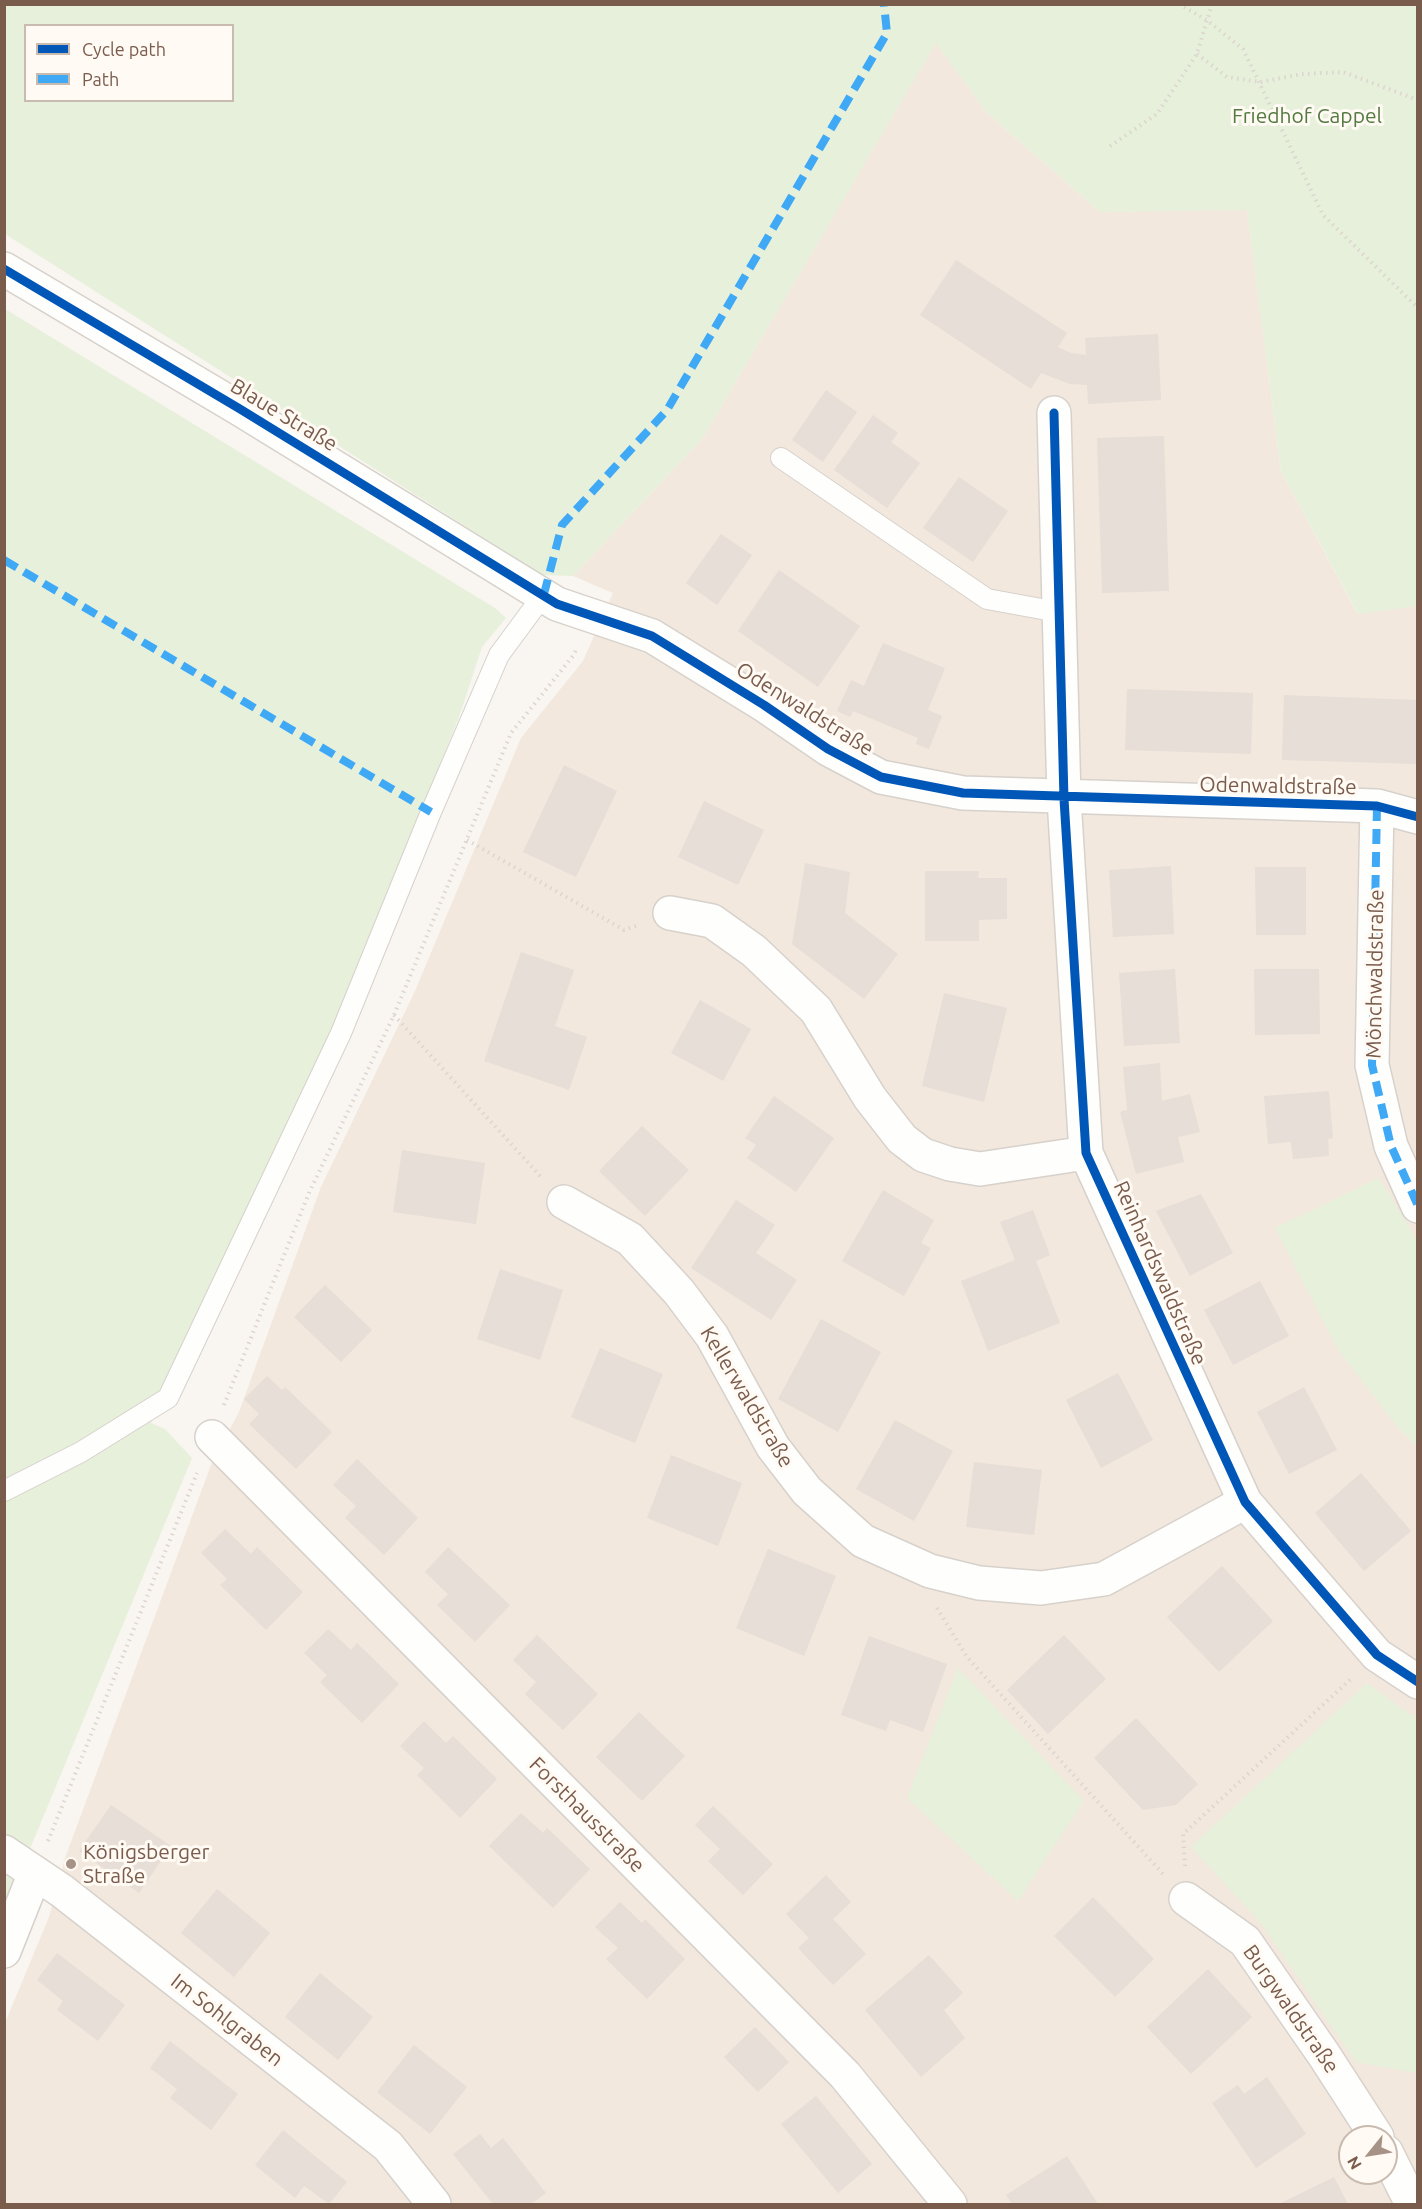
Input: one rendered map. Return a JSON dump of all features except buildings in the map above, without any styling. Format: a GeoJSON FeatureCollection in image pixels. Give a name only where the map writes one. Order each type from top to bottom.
{"type":"FeatureCollection","features":[{"type":"Feature","properties":{"kind":"street","name":"Blaue Straße"},"geometry":{"type":"LineString","coordinates":[[4,269],[544,594]]}},
{"type":"Feature","properties":{"kind":"street"},"geometry":{"type":"LineString","coordinates":[[1054,413],[1064,799]]}},
{"type":"Feature","properties":{"kind":"street","name":"Odenwaldstraße"},"geometry":{"type":"LineString","coordinates":[[544,594],[557,604],[652,636],[764,705],[828,749],[881,777],[963,794],[1064,799],[1377,806],[1418,817]]}},
{"type":"Feature","properties":{"kind":"street","name":"Reinhardswaldstraße"},"geometry":{"type":"LineString","coordinates":[[1064,799],[1086,1153],[1245,1502],[1377,1655],[1418,1682]]}},
{"type":"Feature","properties":{"kind":"street","name":"Mönchwaldstraße"},"geometry":{"type":"LineString","coordinates":[[1377,806],[1372,1065],[1391,1146],[1418,1206]]}},
{"type":"Feature","properties":{"kind":"street"},"geometry":{"type":"LineString","coordinates":[[670,913],[712,921],[754,951],[816,1010],[870,1098],[902,1139],[923,1155],[950,1164],[981,1169],[1086,1153]]}},
{"type":"Feature","properties":{"kind":"street","name":"Kellerwaldstraße"},"geometry":{"type":"LineString","coordinates":[[564,1202],[630,1239],[679,1292],[712,1336],[774,1447],[807,1491],[863,1541],[930,1571],[979,1583],[1041,1588],[1104,1579],[1245,1502]]}},
{"type":"Feature","properties":{"kind":"street","name":"Forsthausstraße"},"geometry":{"type":"LineString","coordinates":[[212,1437],[845,2075],[950,2205]]}},
{"type":"Feature","properties":{"kind":"street","name":"Im Sohlgraben"},"geometry":{"type":"LineString","coordinates":[[4,1852],[35,1873],[388,2146],[434,2205]]}},
{"type":"Feature","properties":{"kind":"street"},"geometry":{"type":"LineString","coordinates":[[4,1951],[10,1920],[35,1873]]}},
{"type":"Feature","properties":{"kind":"street","name":"Burgwaldstraße"},"geometry":{"type":"LineString","coordinates":[[1186,1899],[1245,1941],[1369,2125]]}},
{"type":"Feature","properties":{"kind":"street"},"geometry":{"type":"LineString","coordinates":[[1398,2176],[1412,2205]]}},
{"type":"Feature","properties":{"kind":"lane"},"geometry":{"type":"LineString","coordinates":[[781,458],[987,599],[1058,612]]}},
{"type":"Feature","properties":{"kind":"lane"},"geometry":{"type":"LineString","coordinates":[[4,1491],[81,1452],[168,1398],[340,1033],[499,655],[544,594]]}},
{"type":"Feature","properties":{"kind":"path"},"geometry":{"type":"LineString","coordinates":[[1179,4],[1208,21],[1243,49],[1261,82],[1323,215],[1418,308]]}},
{"type":"Feature","properties":{"kind":"path"},"geometry":{"type":"LineString","coordinates":[[1110,146],[1157,114],[1197,54],[1212,4]]}},
{"type":"Feature","properties":{"kind":"path"},"geometry":{"type":"LineString","coordinates":[[1197,54],[1227,78],[1261,82],[1302,74],[1343,72],[1418,100]]}},
{"type":"Feature","properties":{"kind":"path"},"geometry":{"type":"LineString","coordinates":[[35,1873],[309,1193],[394,1015],[511,733],[573,656],[591,614]]}},
{"type":"Feature","properties":{"kind":"path"},"geometry":{"type":"LineString","coordinates":[[467,840],[624,930],[670,913]]}},
{"type":"Feature","properties":{"kind":"path"},"geometry":{"type":"LineString","coordinates":[[394,1015],[564,1202]]}},
{"type":"Feature","properties":{"kind":"path"},"geometry":{"type":"LineString","coordinates":[[930,1571],[935,1605],[967,1657],[1186,1899]]}},
{"type":"Feature","properties":{"kind":"path"},"geometry":{"type":"LineString","coordinates":[[1186,1899],[1183,1834],[1377,1655]]}},
{"type":"Feature","properties":{"kind":"shaded area"},"geometry":{"type":"Polygon","coordinates":[[[936,42],[987,113],[1100,212],[1247,209],[1281,471],[1357,613],[1417,606],[1417,2204],[5,2204],[5,2023],[49,1917],[65,1858],[211,1465],[239,1412],[321,1187],[415,991],[521,738],[583,661],[613,593],[573,576],[702,439],[936,42]]]}},
{"type":"Feature","properties":{"kind":"green space","name":"Friedhof Cappel"},"geometry":{"type":"Polygon","coordinates":[[[4,5],[1417,5],[1417,606],[1358,614],[1281,471],[1247,210],[1100,212],[987,113],[936,43],[702,439],[573,576],[542,575],[5,234],[4,5]]]}},
{"type":"Feature","properties":{"kind":"green space"},"geometry":{"type":"Polygon","coordinates":[[[5,309],[495,608],[506,618],[482,647],[459,717],[334,1027],[162,1390],[151,1423],[165,1429],[192,1458],[5,1909],[5,309]]]}},
{"type":"Feature","properties":{"kind":"green space"},"geometry":{"type":"Polygon","coordinates":[[[1379,1178],[1417,1240],[1417,1447],[1399,1429],[1337,1348],[1275,1228],[1379,1178]]]}},
{"type":"Feature","properties":{"kind":"green space"},"geometry":{"type":"Polygon","coordinates":[[[958,1668],[1084,1801],[1018,1901],[907,1798],[958,1668]]]}},
{"type":"Feature","properties":{"kind":"green space"},"geometry":{"type":"Polygon","coordinates":[[[1367,1683],[1408,1713],[1417,1716],[1417,2073],[1356,2062],[1260,1922],[1191,1847],[1367,1683]]]}},
{"type":"Feature","properties":{"kind":"marked path"},"geometry":{"type":"LineString","coordinates":[[544,594],[562,525],[667,410],[887,33],[884,4]]}},
{"type":"Feature","properties":{"kind":"marked path"},"geometry":{"type":"LineString","coordinates":[[4,560],[431,812]]}},
{"type":"Feature","properties":{"kind":"marked path"},"geometry":{"type":"LineString","coordinates":[[1377,806],[1372,1065],[1391,1146],[1418,1206]]}},
{"type":"Feature","properties":{"kind":"cycle path"},"geometry":{"type":"LineString","coordinates":[[4,269],[240,409],[557,604],[652,636],[764,705],[828,749],[881,777],[963,793],[1377,806],[1418,817]]}},
{"type":"Feature","properties":{"kind":"cycle path"},"geometry":{"type":"LineString","coordinates":[[1054,413],[1064,799],[1086,1153],[1245,1502],[1377,1655],[1418,1682]]}},
{"type":"Feature","properties":{"kind":"place","name":"Königsberger Straße"},"geometry":{"type":"Point","coordinates":[71,1864]}}]}
